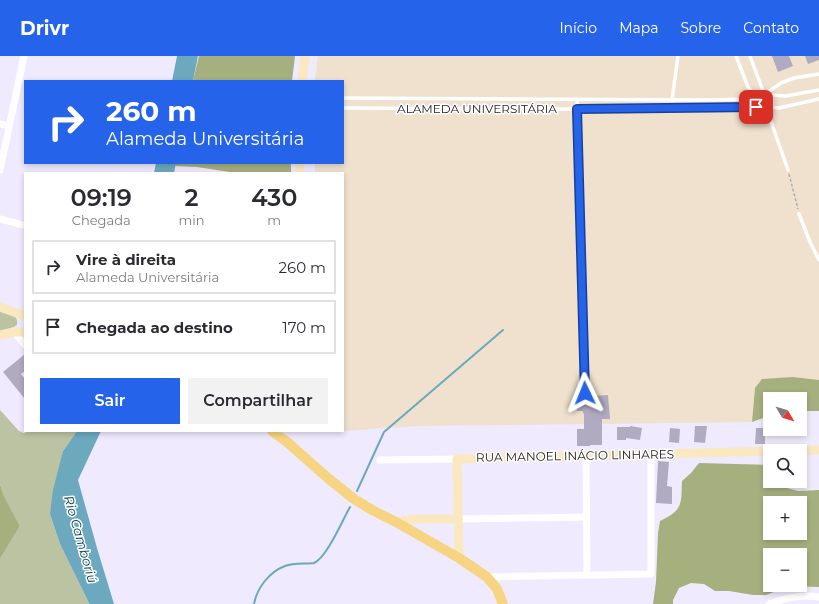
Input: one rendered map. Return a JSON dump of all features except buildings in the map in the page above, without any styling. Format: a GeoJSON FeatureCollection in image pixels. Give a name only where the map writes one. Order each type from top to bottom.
{"type":"FeatureCollection","features":[{"type":"Feature","properties":{"kind":"main road"},"geometry":{"type":"LineString","coordinates":[[302,80],[305,56]]}},
{"type":"Feature","properties":{"kind":"main road"},"geometry":{"type":"LineString","coordinates":[[0,307],[24,316]]}},
{"type":"Feature","properties":{"kind":"main road"},"geometry":{"type":"LineString","coordinates":[[0,335],[20,332]]}},
{"type":"Feature","properties":{"kind":"main road"},"geometry":{"type":"LineString","coordinates":[[273,432],[287,442],[329,480],[354,498],[372,510],[459,558],[487,577],[497,589],[503,604]]}},
{"type":"Feature","properties":{"kind":"main road"},"geometry":{"type":"LineString","coordinates":[[282,432],[287,442]]}},
{"type":"Feature","properties":{"kind":"main road"},"geometry":{"type":"LineString","coordinates":[[807,450],[819,450]]}},
{"type":"Feature","properties":{"kind":"main road","name":"RUA MANOEL INÁCIO LINHARES"},"geometry":{"type":"LineString","coordinates":[[457,458],[763,451]]}},
{"type":"Feature","properties":{"kind":"main road"},"geometry":{"type":"LineString","coordinates":[[457,458],[459,558]]}},
{"type":"Feature","properties":{"kind":"main road"},"geometry":{"type":"LineString","coordinates":[[396,522],[415,519],[458,519]]}},
{"type":"Feature","properties":{"kind":"street"},"geometry":{"type":"LineString","coordinates":[[0,170],[24,56]]}},
{"type":"Feature","properties":{"kind":"street"},"geometry":{"type":"LineString","coordinates":[[0,124],[9,126]]}},
{"type":"Feature","properties":{"kind":"street"},"geometry":{"type":"LineString","coordinates":[[0,219],[23,225]]}},
{"type":"Feature","properties":{"kind":"street"},"geometry":{"type":"LineString","coordinates":[[20,332],[24,342]]}},
{"type":"Feature","properties":{"kind":"street"},"geometry":{"type":"LineString","coordinates":[[487,577],[651,574],[651,454]]}},
{"type":"Feature","properties":{"kind":"street"},"geometry":{"type":"LineString","coordinates":[[586,456],[587,575]]}},
{"type":"Feature","properties":{"kind":"street","name":"RUA MANOEL INÁCIO LINHARES"},"geometry":{"type":"LineString","coordinates":[[380,460],[457,458]]}},
{"type":"Feature","properties":{"kind":"street"},"geometry":{"type":"LineString","coordinates":[[458,519],[587,517]]}},
{"type":"Feature","properties":{"kind":"street"},"geometry":{"type":"LineString","coordinates":[[800,596],[800,604]]}},
{"type":"Feature","properties":{"kind":"street"},"geometry":{"type":"LineString","coordinates":[[769,604],[800,596],[819,597]]}},
{"type":"Feature","properties":{"kind":"lane"},"geometry":{"type":"LineString","coordinates":[[672,100],[678,56]]}},
{"type":"Feature","properties":{"kind":"lane"},"geometry":{"type":"LineString","coordinates":[[736,56],[748,86],[755,97]]}},
{"type":"Feature","properties":{"kind":"lane"},"geometry":{"type":"LineString","coordinates":[[750,56],[767,93],[773,99],[773,103],[769,108],[763,111],[759,110],[754,103],[755,97],[759,92],[767,93],[786,96],[819,90]]}},
{"type":"Feature","properties":{"kind":"lane"},"geometry":{"type":"LineString","coordinates":[[767,93],[781,83],[794,78],[819,74]]}},
{"type":"Feature","properties":{"kind":"lane","name":"ALAMEDA UNIVERSITÁRIA"},"geometry":{"type":"LineString","coordinates":[[344,98],[704,100],[755,97]]}},
{"type":"Feature","properties":{"kind":"lane"},"geometry":{"type":"LineString","coordinates":[[576,99],[585,393]]}},
{"type":"Feature","properties":{"kind":"lane"},"geometry":{"type":"LineString","coordinates":[[769,108],[779,108],[819,99]]}},
{"type":"Feature","properties":{"kind":"lane","name":"ALAMEDA UNIVERSITÁRIA"},"geometry":{"type":"LineString","coordinates":[[344,108],[577,109],[756,107]]}},
{"type":"Feature","properties":{"kind":"lane"},"geometry":{"type":"LineString","coordinates":[[769,108],[788,170]]}},
{"type":"Feature","properties":{"kind":"lane"},"geometry":{"type":"LineString","coordinates":[[799,214],[819,260]]}},
{"type":"Feature","properties":{"kind":"path"},"geometry":{"type":"LineString","coordinates":[[788,170],[799,214]]}},
{"type":"Feature","properties":{"kind":"shaded area"},"geometry":{"type":"Polygon","coordinates":[[[318,56],[819,56],[819,380],[793,377],[755,388],[752,422],[417,426],[344,431],[344,172],[315,172],[315,164],[344,164],[344,80],[315,80],[318,56]]]}},
{"type":"Feature","properties":{"kind":"green space"},"geometry":{"type":"Polygon","coordinates":[[[199,56],[295,56],[292,80],[193,80],[199,56]]]}},
{"type":"Feature","properties":{"kind":"green space"},"geometry":{"type":"Polygon","coordinates":[[[176,164],[291,164],[291,172],[230,172],[197,167],[175,166],[176,164]]]}},
{"type":"Feature","properties":{"kind":"green space"},"geometry":{"type":"Polygon","coordinates":[[[0,310],[15,316],[17,325],[0,331],[0,310]]]}},
{"type":"Feature","properties":{"kind":"green space"},"geometry":{"type":"Polygon","coordinates":[[[793,377],[819,380],[819,411],[807,411],[807,392],[763,392],[763,418],[752,422],[755,388],[762,379],[793,377]]]}},
{"type":"Feature","properties":{"kind":"green space"},"geometry":{"type":"Polygon","coordinates":[[[0,410],[19,431],[24,433],[76,432],[63,451],[50,514],[60,544],[89,604],[0,604],[0,559],[20,526],[4,496],[0,484],[0,410]]]}},
{"type":"Feature","properties":{"kind":"green space"},"geometry":{"type":"Polygon","coordinates":[[[699,463],[763,465],[763,488],[787,488],[798,491],[819,490],[819,587],[807,587],[807,548],[763,548],[763,592],[774,592],[766,595],[753,595],[729,591],[715,591],[704,584],[691,583],[679,588],[673,600],[673,604],[653,604],[660,521],[677,510],[681,501],[682,481],[699,463]]]}},
{"type":"Feature","properties":{"kind":"green space"},"geometry":{"type":"Polygon","coordinates":[[[0,484],[4,496],[20,526],[0,559],[0,484]]]}},
{"type":"Feature","properties":{"kind":"water"},"geometry":{"type":"Polygon","coordinates":[[[177,56],[198,56],[193,80],[172,80],[177,56]]]}},
{"type":"Feature","properties":{"kind":"water"},"geometry":{"type":"Polygon","coordinates":[[[156,164],[176,164],[174,172],[154,172],[156,164]]]}},
{"type":"Feature","properties":{"kind":"water","name":"Rio Camboriú"},"geometry":{"type":"Polygon","coordinates":[[[76,432],[101,432],[78,480],[114,604],[89,604],[60,544],[50,514],[53,490],[63,451],[76,432]]]}},
{"type":"Feature","properties":{"kind":"waterway"},"geometry":{"type":"LineString","coordinates":[[357,491],[384,432],[503,330]]}},
{"type":"Feature","properties":{"kind":"waterway"},"geometry":{"type":"LineString","coordinates":[[254,604],[261,587],[274,572],[288,565],[314,563],[324,554],[350,507]]}},
{"type":"Feature","properties":{"kind":"route"},"geometry":{"type":"LineString","coordinates":[[585,393],[577,109],[756,107]]}}]}
